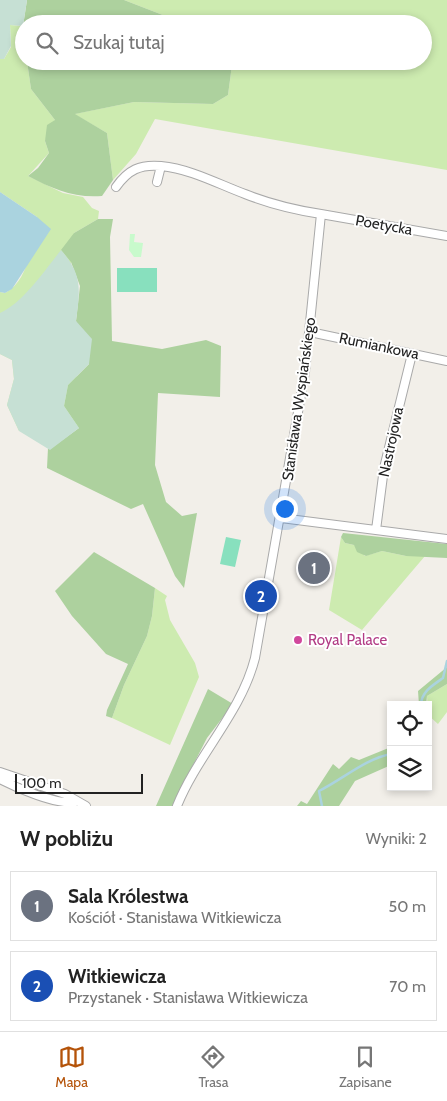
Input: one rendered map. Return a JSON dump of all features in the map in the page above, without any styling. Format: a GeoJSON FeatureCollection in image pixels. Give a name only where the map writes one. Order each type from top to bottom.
{"type":"FeatureCollection","features":[{"type":"Feature","properties":{"kind":"street"},"geometry":{"type":"LineString","coordinates":[[157,182],[161,166]]}},
{"type":"Feature","properties":{"kind":"street"},"geometry":{"type":"LineString","coordinates":[[116,187],[128,173],[136,168],[161,166],[187,171],[270,204],[321,214]]}},
{"type":"Feature","properties":{"kind":"street","name":"Poetycka"},"geometry":{"type":"LineString","coordinates":[[321,214],[447,236]]}},
{"type":"Feature","properties":{"kind":"street","name":"Stanisława Wyspiańskiego"},"geometry":{"type":"LineString","coordinates":[[177,806],[190,779],[240,700],[250,677],[259,642],[281,518],[310,332],[321,214]]}},
{"type":"Feature","properties":{"kind":"street","name":"Rumiankowa"},"geometry":{"type":"LineString","coordinates":[[310,332],[447,361]]}},
{"type":"Feature","properties":{"kind":"street","name":"Nastrojowa"},"geometry":{"type":"LineString","coordinates":[[376,530],[386,460],[412,354]]}},
{"type":"Feature","properties":{"kind":"street"},"geometry":{"type":"LineString","coordinates":[[281,518],[447,539]]}},
{"type":"Feature","properties":{"kind":"street"},"geometry":{"type":"LineString","coordinates":[[0,772],[65,794],[75,802],[86,806]]}},
{"type":"Feature","properties":{"kind":"street"},"geometry":{"type":"LineString","coordinates":[[0,779],[13,786],[65,803],[75,802]]}},
{"type":"Feature","properties":{"kind":"green space"},"geometry":{"type":"Polygon","coordinates":[[[0,0],[27,0],[25,15],[15,15],[15,25],[10,25],[11,46],[4,59],[0,59],[0,0]]]}},
{"type":"Feature","properties":{"kind":"green space"},"geometry":{"type":"Polygon","coordinates":[[[27,0],[124,0],[163,15],[25,15],[27,0]]]}},
{"type":"Feature","properties":{"kind":"green space"},"geometry":{"type":"Polygon","coordinates":[[[124,0],[447,0],[447,170],[155,119],[136,154],[113,180],[107,133],[74,114],[134,102],[213,104],[228,95],[231,70],[432,70],[432,15],[163,15],[124,0]]]}},
{"type":"Feature","properties":{"kind":"green space"},"geometry":{"type":"Polygon","coordinates":[[[10,25],[15,25],[15,70],[28,70],[31,89],[55,120],[45,141],[49,153],[28,176],[63,193],[83,197],[92,208],[99,211],[98,219],[74,233],[71,262],[79,428],[19,431],[7,405],[14,379],[12,360],[0,354],[0,292],[5,293],[13,287],[25,270],[37,217],[0,192],[0,59],[4,59],[11,47],[10,25]]]}},
{"type":"Feature","properties":{"kind":"green space"},"geometry":{"type":"Polygon","coordinates":[[[28,70],[231,70],[228,95],[213,104],[134,102],[75,114],[107,133],[113,180],[102,196],[82,196],[63,192],[28,176],[38,168],[49,153],[45,141],[47,125],[55,120],[31,89],[28,70]]]}},
{"type":"Feature","properties":{"kind":"green space"},"geometry":{"type":"Polygon","coordinates":[[[98,219],[113,219],[110,237],[112,341],[162,349],[206,340],[221,346],[220,397],[158,393],[155,465],[166,502],[182,516],[197,513],[184,588],[175,576],[143,504],[131,509],[47,468],[48,448],[50,449],[79,428],[64,406],[68,385],[89,364],[76,321],[80,286],[71,262],[61,250],[74,233],[98,219]]]}},
{"type":"Feature","properties":{"kind":"green space"},"geometry":{"type":"Polygon","coordinates":[[[130,234],[135,234],[134,242],[143,243],[141,257],[134,257],[129,250],[130,234]]]}},
{"type":"Feature","properties":{"kind":"green space"},"geometry":{"type":"Polygon","coordinates":[[[61,250],[73,267],[78,283],[76,321],[92,339],[89,364],[68,385],[64,406],[79,428],[50,450],[19,431],[7,405],[14,379],[12,360],[0,354],[0,313],[17,302],[25,294],[61,250]]]}},
{"type":"Feature","properties":{"kind":"green space"},"geometry":{"type":"Polygon","coordinates":[[[117,268],[157,268],[157,292],[117,292],[117,268]]]}},
{"type":"Feature","properties":{"kind":"green space"},"geometry":{"type":"Polygon","coordinates":[[[343,533],[447,544],[447,558],[406,556],[382,551],[366,556],[357,552],[354,545],[345,543],[341,537],[343,533]]]}},
{"type":"Feature","properties":{"kind":"green space"},"geometry":{"type":"Polygon","coordinates":[[[226,537],[241,540],[235,567],[220,564],[226,537]]]}},
{"type":"Feature","properties":{"kind":"green space"},"geometry":{"type":"Polygon","coordinates":[[[341,537],[345,543],[354,545],[365,556],[382,551],[406,556],[425,556],[362,630],[329,610],[341,537]]]}},
{"type":"Feature","properties":{"kind":"green space"},"geometry":{"type":"Polygon","coordinates":[[[94,552],[155,588],[152,616],[147,636],[124,685],[112,718],[106,716],[107,710],[128,664],[106,654],[72,616],[55,591],[94,552]]]}},
{"type":"Feature","properties":{"kind":"green space"},"geometry":{"type":"Polygon","coordinates":[[[155,588],[167,596],[165,600],[170,620],[195,663],[199,677],[170,745],[112,718],[124,685],[147,636],[152,616],[155,588]]]}},
{"type":"Feature","properties":{"kind":"green space"},"geometry":{"type":"Polygon","coordinates":[[[447,667],[447,684],[427,696],[426,701],[419,701],[418,691],[447,667]]]}},
{"type":"Feature","properties":{"kind":"green space"},"geometry":{"type":"Polygon","coordinates":[[[447,684],[447,712],[438,724],[432,719],[432,701],[427,701],[427,696],[447,684]]]}},
{"type":"Feature","properties":{"kind":"green space"},"geometry":{"type":"Polygon","coordinates":[[[208,689],[233,704],[207,738],[172,806],[156,806],[208,689]]]}},
{"type":"Feature","properties":{"kind":"green space"},"geometry":{"type":"Polygon","coordinates":[[[387,749],[387,767],[355,781],[339,806],[297,806],[301,801],[307,804],[333,764],[339,769],[351,757],[359,760],[387,749]]]}},
{"type":"Feature","properties":{"kind":"water"},"geometry":{"type":"Polygon","coordinates":[[[0,192],[51,229],[12,289],[5,293],[0,292],[0,192]]]}},
{"type":"Feature","properties":{"kind":"waterway"},"geometry":{"type":"LineString","coordinates":[[422,701],[425,693],[443,678],[447,661]]}},
{"type":"Feature","properties":{"kind":"waterway"},"geometry":{"type":"LineString","coordinates":[[322,806],[319,791],[372,760],[387,755]]}},
{"type":"Feature","properties":{"kind":"place","name":"Sala Królestwa"},"geometry":{"type":"Point","coordinates":[314,568]}},
{"type":"Feature","properties":{"kind":"place","name":"Witkiewicza"},"geometry":{"type":"Point","coordinates":[261,596]}},
{"type":"Feature","properties":{"kind":"place","name":"Royal Palace"},"geometry":{"type":"Point","coordinates":[298,640]}}]}
